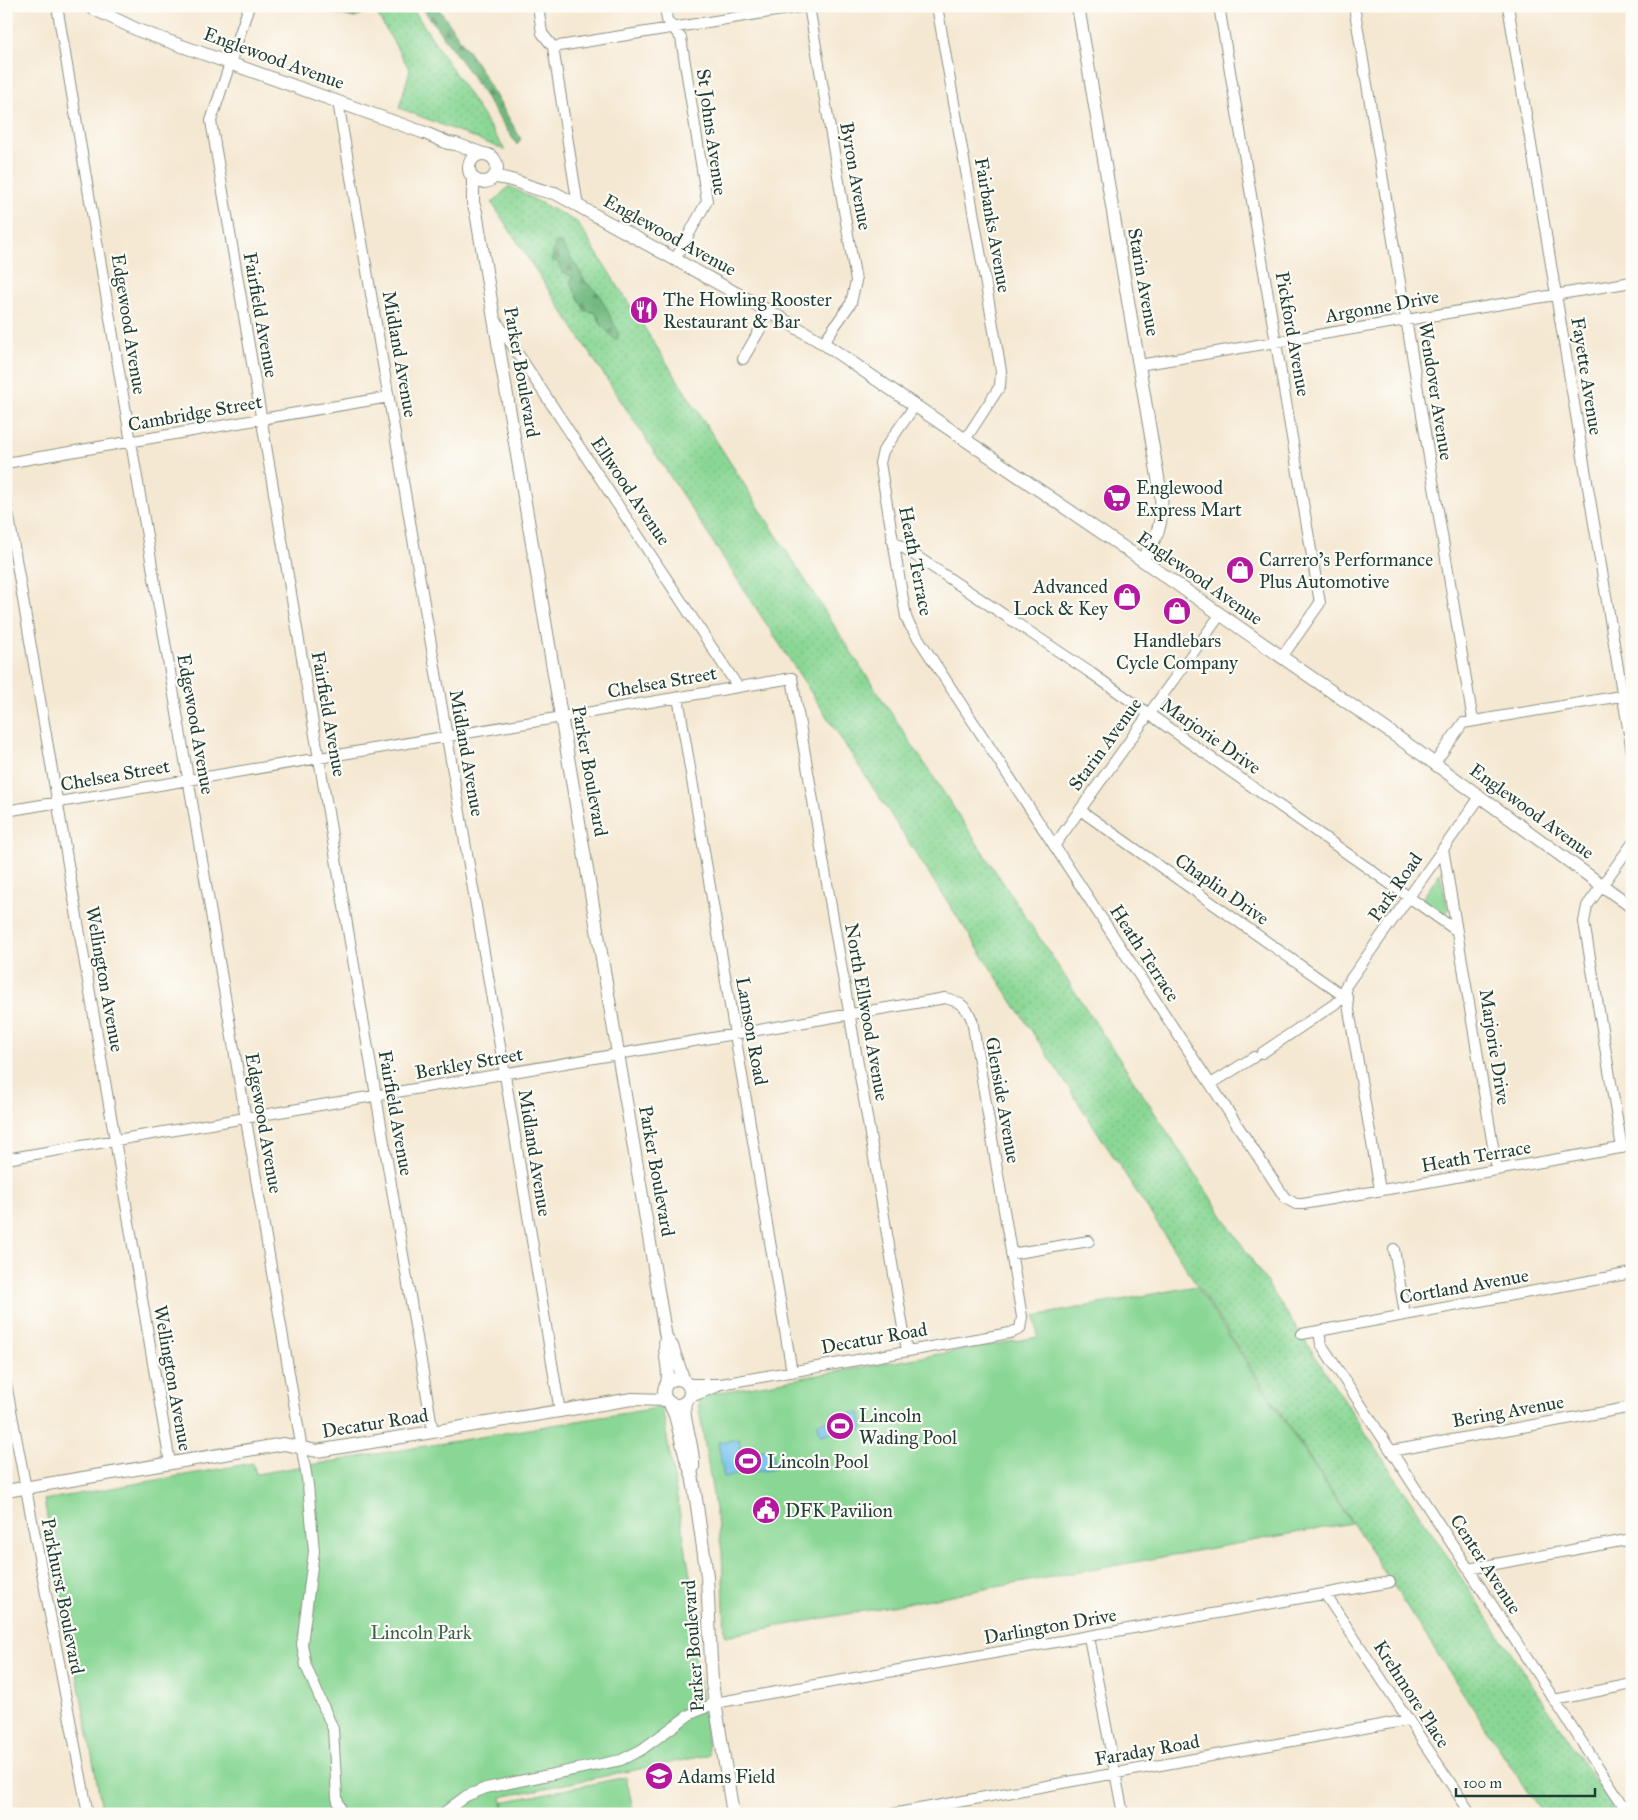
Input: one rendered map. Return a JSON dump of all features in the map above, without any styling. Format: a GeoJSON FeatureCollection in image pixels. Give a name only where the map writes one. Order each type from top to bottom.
{"type":"FeatureCollection","features":[{"type":"Feature","properties":{"kind":"street","name":"Edgewood Avenue"},"geometry":{"type":"LineString","coordinates":[[57,6],[301,1447],[314,1543],[302,1644],[306,1666],[333,1729],[337,1798],[342,1814]]}},
{"type":"Feature","properties":{"kind":"street","name":"Englewood Avenue"},"geometry":{"type":"LineString","coordinates":[[88,6],[140,31],[425,132],[448,143],[492,156],[497,164],[550,185],[554,193]]}},
{"type":"Feature","properties":{"kind":"street","name":"Fairfield Avenue"},"geometry":{"type":"LineString","coordinates":[[250,6],[211,120],[433,1432]]}},
{"type":"Feature","properties":{"kind":"street"},"geometry":{"type":"LineString","coordinates":[[538,6],[542,33],[553,47],[578,206]]}},
{"type":"Feature","properties":{"kind":"street","name":"St Johns Avenue"},"geometry":{"type":"LineString","coordinates":[[665,6],[667,20],[681,38],[707,200],[675,260]]}},
{"type":"Feature","properties":{"kind":"street"},"geometry":{"type":"LineString","coordinates":[[553,47],[808,6]]}},
{"type":"Feature","properties":{"kind":"street","name":"Byron Avenue"},"geometry":{"type":"LineString","coordinates":[[808,6],[856,281],[851,303],[822,343]]}},
{"type":"Feature","properties":{"kind":"street","name":"Fairbanks Avenue"},"geometry":{"type":"LineString","coordinates":[[937,6],[1001,371],[1000,386],[965,440]]}},
{"type":"Feature","properties":{"kind":"street","name":"Starin Avenue"},"geometry":{"type":"LineString","coordinates":[[1078,6],[1162,512],[1160,529],[1142,560]]}},
{"type":"Feature","properties":{"kind":"street","name":"Pickford Avenue"},"geometry":{"type":"LineString","coordinates":[[1219,6],[1320,603],[1282,657]]}},
{"type":"Feature","properties":{"kind":"street","name":"Wendover Avenue"},"geometry":{"type":"LineString","coordinates":[[1354,6],[1474,721]]}},
{"type":"Feature","properties":{"kind":"street","name":"Fayette Avenue"},"geometry":{"type":"LineString","coordinates":[[1508,6],[1556,295],[1627,695],[1632,752]]}},
{"type":"Feature","properties":{"kind":"street","name":"Midland Avenue"},"geometry":{"type":"LineString","coordinates":[[338,102],[505,1075],[560,1412]]}},
{"type":"Feature","properties":{"kind":"street","name":"Englewood Avenue"},"geometry":{"type":"LineString","coordinates":[[448,143],[465,161],[471,174],[482,183],[493,179],[510,178],[544,192],[554,193],[770,312],[822,343],[1282,657],[1632,907]]}},
{"type":"Feature","properties":{"kind":"street"},"geometry":{"type":"LineString","coordinates":[[471,174],[474,157],[483,154]]}},
{"type":"Feature","properties":{"kind":"street"},"geometry":{"type":"LineString","coordinates":[[493,179],[497,164]]}},
{"type":"Feature","properties":{"kind":"street","name":"Parker Boulevard"},"geometry":{"type":"LineString","coordinates":[[471,174],[473,203],[666,1338],[672,1346],[690,1391],[684,1414],[694,1458],[692,1475]]}},
{"type":"Feature","properties":{"kind":"street","name":"Parker Boulevard"},"geometry":{"type":"LineString","coordinates":[[476,212],[483,191],[493,179]]}},
{"type":"Feature","properties":{"kind":"street","name":"Argonne Drive"},"geometry":{"type":"LineString","coordinates":[[1138,365],[1632,282]]}},
{"type":"Feature","properties":{"kind":"street"},"geometry":{"type":"LineString","coordinates":[[743,359],[770,312]]}},
{"type":"Feature","properties":{"kind":"street","name":"Ellwood Avenue"},"geometry":{"type":"LineString","coordinates":[[493,316],[738,687]]}},
{"type":"Feature","properties":{"kind":"street","name":"Cambridge Street"},"geometry":{"type":"LineString","coordinates":[[6,463],[389,397]]}},
{"type":"Feature","properties":{"kind":"street","name":"Heath Terrace"},"geometry":{"type":"LineString","coordinates":[[914,406],[881,456],[880,469],[906,617],[909,624],[1285,1198],[1290,1202],[1303,1204],[1627,1147]]}},
{"type":"Feature","properties":{"kind":"street","name":"Wellington Avenue"},"geometry":{"type":"LineString","coordinates":[[6,500],[170,1463]]}},
{"type":"Feature","properties":{"kind":"street","name":"Marjorie Drive"},"geometry":{"type":"LineString","coordinates":[[892,540],[1149,715],[1457,931]]}},
{"type":"Feature","properties":{"kind":"street","name":"Starin Avenue"},"geometry":{"type":"LineString","coordinates":[[1054,846],[1220,615]]}},
{"type":"Feature","properties":{"kind":"street","name":"Chelsea Street"},"geometry":{"type":"LineString","coordinates":[[6,811],[792,678]]}},
{"type":"Feature","properties":{"kind":"street","name":"North Ellwood Avenue"},"geometry":{"type":"LineString","coordinates":[[792,678],[907,1351]]}},
{"type":"Feature","properties":{"kind":"street"},"geometry":{"type":"LineString","coordinates":[[1434,764],[1463,723],[1627,695]]}},
{"type":"Feature","properties":{"kind":"street","name":"Lamson Road"},"geometry":{"type":"LineString","coordinates":[[678,696],[792,1372]]}},
{"type":"Feature","properties":{"kind":"street","name":"Park Road"},"geometry":{"type":"LineString","coordinates":[[1346,998],[1345,987],[1480,797]]}},
{"type":"Feature","properties":{"kind":"street","name":"Chaplin Drive"},"geometry":{"type":"LineString","coordinates":[[1080,810],[1346,998]]}},
{"type":"Feature","properties":{"kind":"street"},"geometry":{"type":"LineString","coordinates":[[1627,1147],[1584,922],[1587,906],[1632,844]]}},
{"type":"Feature","properties":{"kind":"street","name":"Marjorie Drive"},"geometry":{"type":"LineString","coordinates":[[1444,848],[1497,1170]]}},
{"type":"Feature","properties":{"kind":"street","name":"Glenside Avenue"},"geometry":{"type":"LineString","coordinates":[[850,1015],[945,998],[953,1000],[966,1008],[972,1020],[1022,1317]]}},
{"type":"Feature","properties":{"kind":"street"},"geometry":{"type":"LineString","coordinates":[[1211,1084],[1346,998],[1380,1190]]}},
{"type":"Feature","properties":{"kind":"street","name":"Berkley Street"},"geometry":{"type":"LineString","coordinates":[[6,1160],[850,1015]]}},
{"type":"Feature","properties":{"kind":"street"},"geometry":{"type":"LineString","coordinates":[[1011,1254],[1089,1241]]}},
{"type":"Feature","properties":{"kind":"street"},"geometry":{"type":"LineString","coordinates":[[1394,1249],[1405,1314]]}},
{"type":"Feature","properties":{"kind":"street","name":"Cortland Avenue"},"geometry":{"type":"LineString","coordinates":[[1302,1334],[1632,1273]]}},
{"type":"Feature","properties":{"kind":"street","name":"Decatur Road"},"geometry":{"type":"LineString","coordinates":[[686,1383],[722,1384],[1015,1332],[1020,1329],[1022,1317]]}},
{"type":"Feature","properties":{"kind":"street","name":"Center Avenue"},"geometry":{"type":"LineString","coordinates":[[1319,1331],[1321,1344],[1629,1814]]}},
{"type":"Feature","properties":{"kind":"street","name":"Parker Boulevard"},"geometry":{"type":"LineString","coordinates":[[666,1338],[663,1347],[669,1369],[664,1393],[675,1415],[692,1475],[706,1562],[710,1662],[733,1814]]}},
{"type":"Feature","properties":{"kind":"street"},"geometry":{"type":"LineString","coordinates":[[666,1385],[674,1379],[686,1383]]}},
{"type":"Feature","properties":{"kind":"street","name":"Parkhurst Boulevard"},"geometry":{"type":"LineString","coordinates":[[6,1384],[24,1488],[88,1814]]}},
{"type":"Feature","properties":{"kind":"street","name":"Decatur Road"},"geometry":{"type":"LineString","coordinates":[[687,1399],[722,1384]]}},
{"type":"Feature","properties":{"kind":"street","name":"Decatur Road"},"geometry":{"type":"LineString","coordinates":[[632,1399],[666,1385]]}},
{"type":"Feature","properties":{"kind":"street","name":"Decatur Road"},"geometry":{"type":"LineString","coordinates":[[6,1491],[284,1444],[316,1451],[632,1399],[668,1401]]}},
{"type":"Feature","properties":{"kind":"street"},"geometry":{"type":"LineString","coordinates":[[668,1401],[680,1404],[687,1399]]}},
{"type":"Feature","properties":{"kind":"street","name":"Bering Avenue"},"geometry":{"type":"LineString","coordinates":[[1391,1451],[1632,1407]]}},
{"type":"Feature","properties":{"kind":"street"},"geometry":{"type":"LineString","coordinates":[[1468,1569],[1632,1539]]}},
{"type":"Feature","properties":{"kind":"street","name":"Darlington Drive"},"geometry":{"type":"LineString","coordinates":[[442,1814],[466,1796],[486,1788],[621,1760],[641,1750],[689,1714],[715,1703],[1390,1582]]}},
{"type":"Feature","properties":{"kind":"street","name":"Krehmore Place"},"geometry":{"type":"LineString","coordinates":[[1325,1594],[1470,1814]]}},
{"type":"Feature","properties":{"kind":"street"},"geometry":{"type":"LineString","coordinates":[[1089,1637],[1123,1814]]}},
{"type":"Feature","properties":{"kind":"street"},"geometry":{"type":"LineString","coordinates":[[1554,1700],[1632,1684]]}},
{"type":"Feature","properties":{"kind":"street","name":"Faraday Road"},"geometry":{"type":"LineString","coordinates":[[892,1814],[1408,1720]]}},
{"type":"Feature","properties":{"kind":"green space"},"geometry":{"type":"Polygon","coordinates":[[[323,6],[370,6],[371,9],[355,18],[324,11],[323,6]]]}},
{"type":"Feature","properties":{"kind":"green space"},"geometry":{"type":"Polygon","coordinates":[[[372,6],[411,6],[505,150],[399,108],[410,70],[372,6]]]}},
{"type":"Feature","properties":{"kind":"green space"},"geometry":{"type":"Polygon","coordinates":[[[421,6],[437,6],[477,64],[521,139],[517,145],[471,75],[421,6]]]}},
{"type":"Feature","properties":{"kind":"green space"},"geometry":{"type":"Polygon","coordinates":[[[509,186],[577,222],[851,652],[1617,1814],[1542,1814],[492,203],[509,186]]]}},
{"type":"Feature","properties":{"kind":"green space"},"geometry":{"type":"Polygon","coordinates":[[[556,242],[562,244],[586,282],[599,294],[619,334],[616,341],[602,326],[595,312],[585,311],[570,282],[573,277],[563,272],[558,262],[551,260],[556,242]]]}},
{"type":"Feature","properties":{"kind":"green space"},"geometry":{"type":"Polygon","coordinates":[[[1440,873],[1448,910],[1447,913],[1443,914],[1422,899],[1440,873]]]}},
{"type":"Feature","properties":{"kind":"green space"},"geometry":{"type":"Polygon","coordinates":[[[1196,1286],[1351,1523],[725,1636],[722,1551],[697,1396],[1038,1337],[1035,1316],[1196,1286]]]}},
{"type":"Feature","properties":{"kind":"green space","name":"Lincoln Park"},"geometry":{"type":"Polygon","coordinates":[[[662,1407],[690,1575],[694,1646],[709,1755],[501,1797],[504,1814],[103,1814],[44,1500],[253,1463],[256,1474],[662,1407]]]}},
{"type":"Feature","properties":{"kind":"green space"},"geometry":{"type":"Polygon","coordinates":[[[626,1777],[634,1814],[505,1814],[503,1802],[626,1777]]]}},
{"type":"Feature","properties":{"kind":"water","name":"Lincoln Wading Pool"},"geometry":{"type":"Polygon","coordinates":[[[860,1413],[863,1429],[843,1435],[832,1433],[820,1435],[818,1422],[831,1420],[838,1414],[860,1413]]]}},
{"type":"Feature","properties":{"kind":"water","name":"Lincoln Pool"},"geometry":{"type":"Polygon","coordinates":[[[739,1439],[741,1453],[772,1449],[775,1469],[724,1477],[718,1442],[739,1439]]]}},
{"type":"Feature","properties":{"kind":"place","name":"The Howling Rooster Restaurant & Bar"},"geometry":{"type":"Point","coordinates":[644,310]}},
{"type":"Feature","properties":{"kind":"place","name":"Englewood Express Mart"},"geometry":{"type":"Point","coordinates":[1117,498]}},
{"type":"Feature","properties":{"kind":"place","name":"Carrero's Performance Plus Automotive"},"geometry":{"type":"Point","coordinates":[1240,570]}},
{"type":"Feature","properties":{"kind":"place","name":"Advanced Lock & Key"},"geometry":{"type":"Point","coordinates":[1127,597]}},
{"type":"Feature","properties":{"kind":"place","name":"Handlebars Cycle Company"},"geometry":{"type":"Point","coordinates":[1177,611]}},
{"type":"Feature","properties":{"kind":"place","name":"Lincoln Wading Pool"},"geometry":{"type":"Point","coordinates":[840,1426]}},
{"type":"Feature","properties":{"kind":"place","name":"Lincoln Pool"},"geometry":{"type":"Point","coordinates":[748,1461]}},
{"type":"Feature","properties":{"kind":"place","name":"DFK Pavilion"},"geometry":{"type":"Point","coordinates":[766,1510]}},
{"type":"Feature","properties":{"kind":"place","name":"Adams Field"},"geometry":{"type":"Point","coordinates":[659,1776]}}]}
